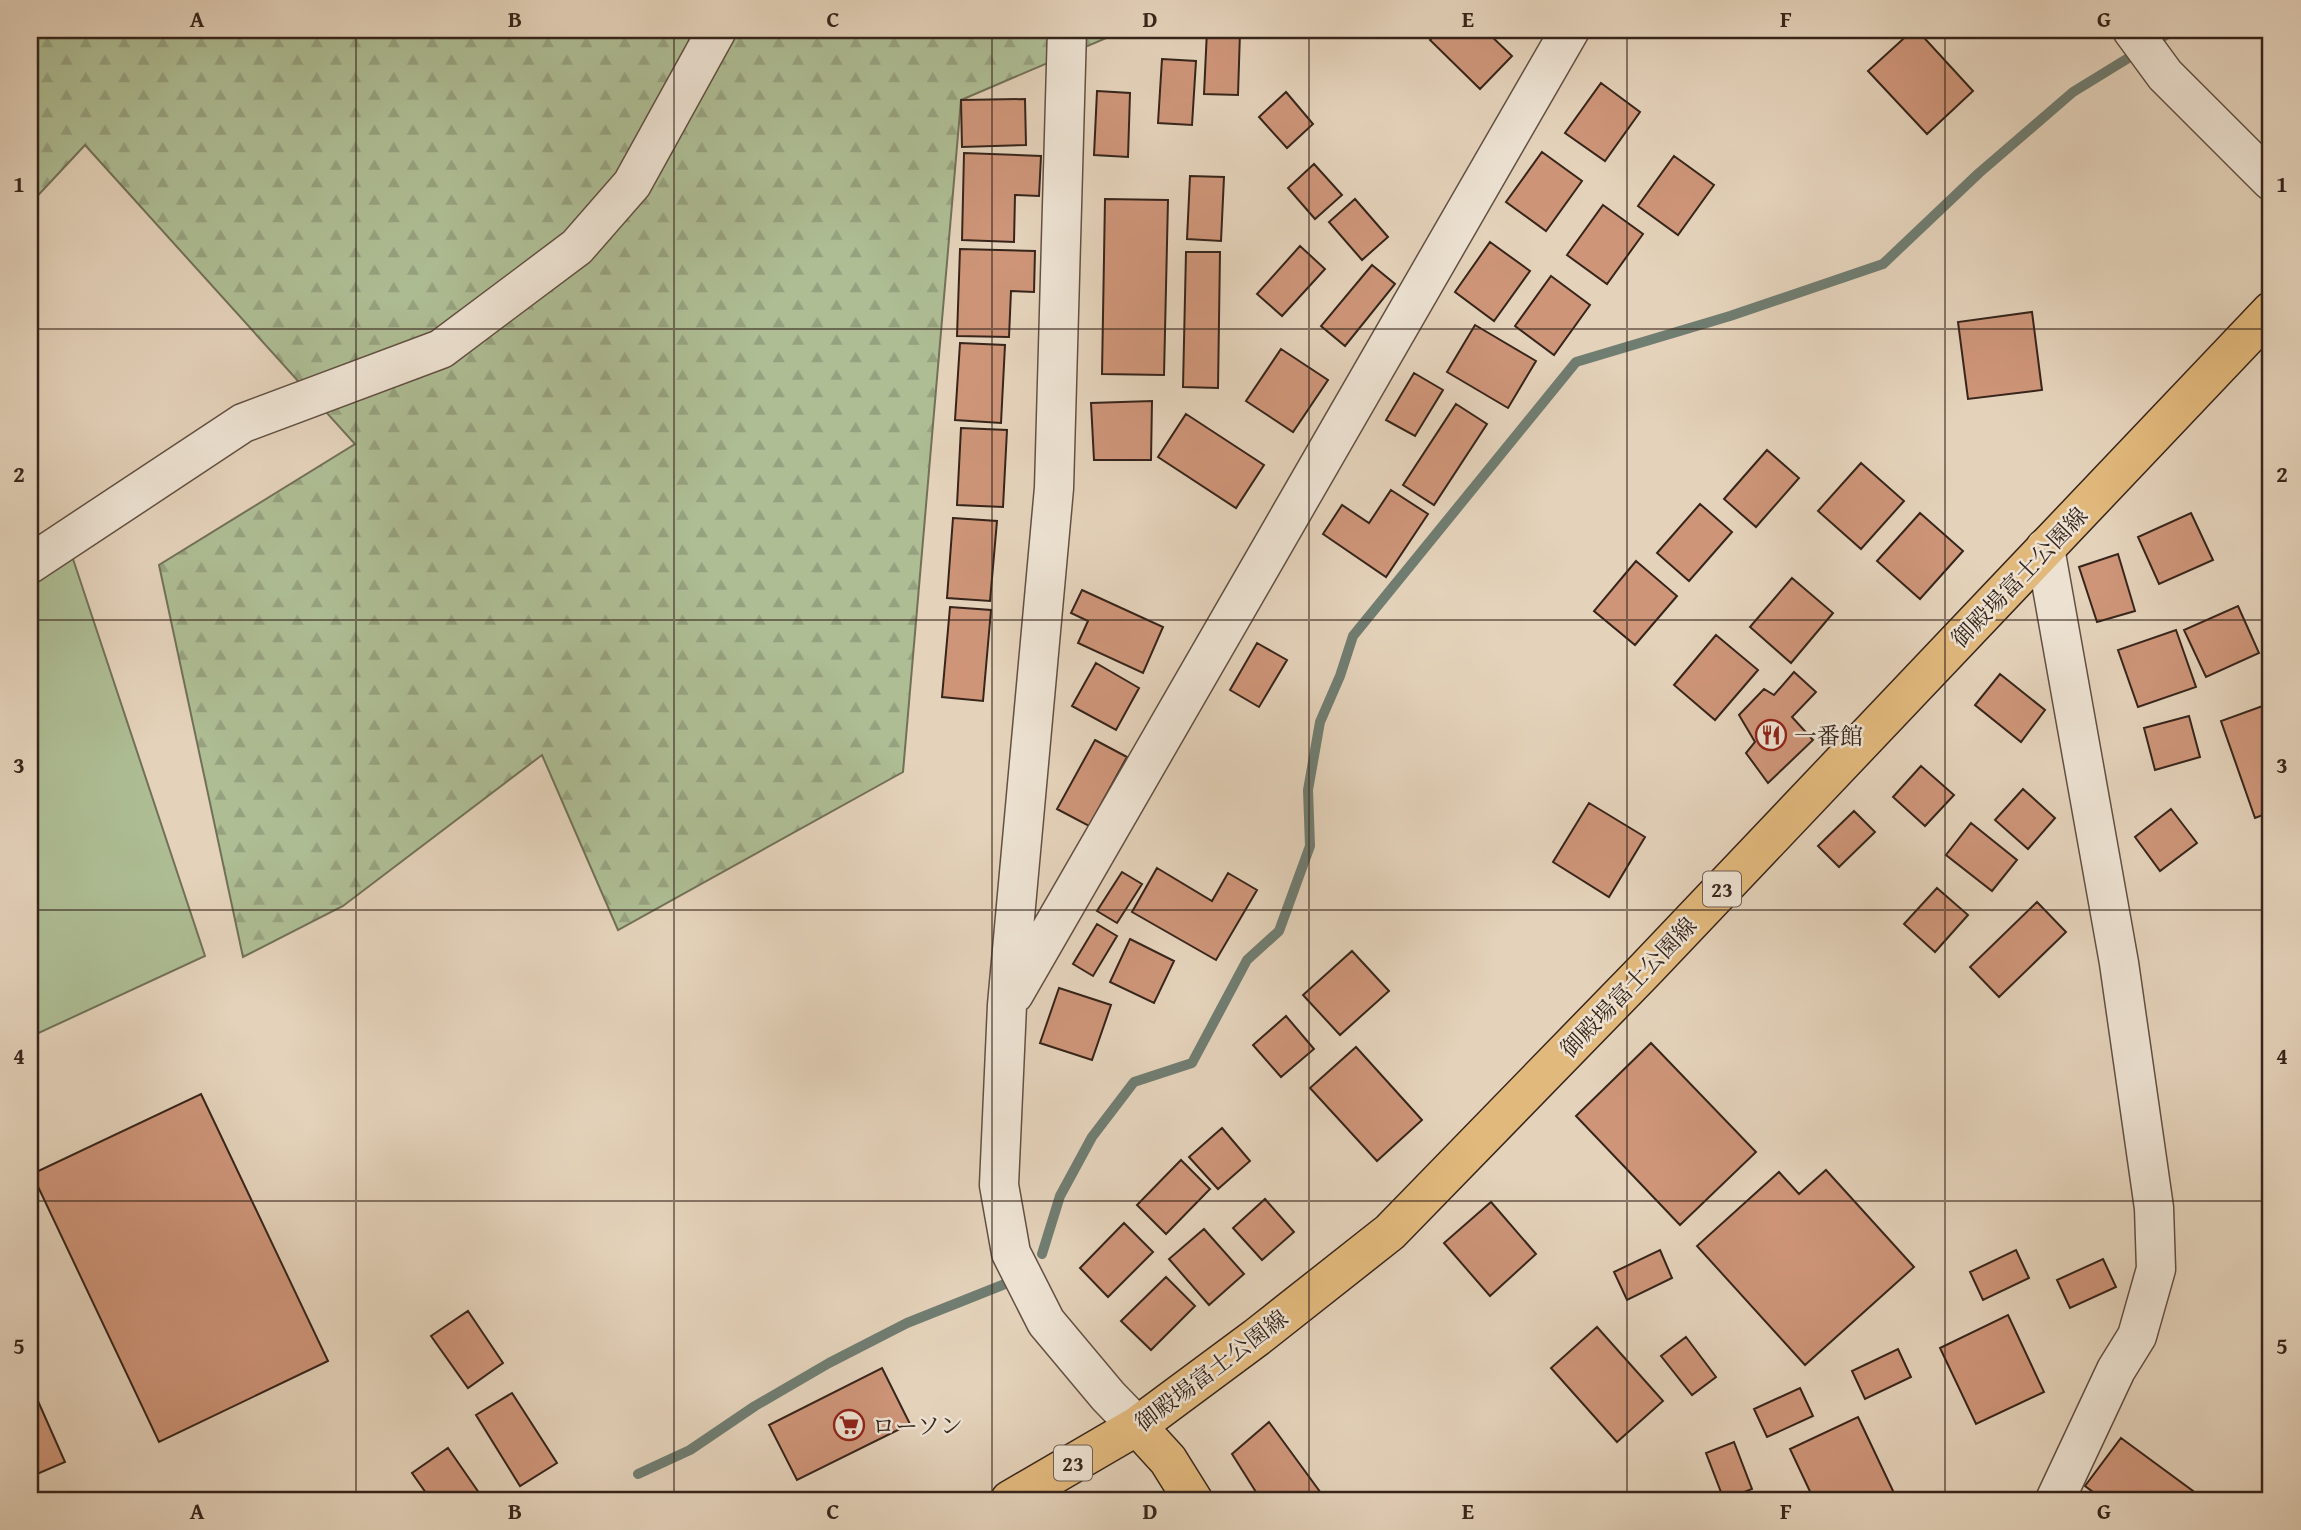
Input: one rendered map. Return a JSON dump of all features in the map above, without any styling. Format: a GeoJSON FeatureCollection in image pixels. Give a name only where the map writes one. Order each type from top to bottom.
{"type":"FeatureCollection","features":[{"type":"Feature","properties":{"kind":"main road","name":"御殿場富士公園線"},"geometry":{"type":"LineString","coordinates":[[1010,1500],[1137,1426],[1257,1338],[1390,1232],[1647,968],[2271,311]]}},
{"type":"Feature","properties":{"kind":"main road"},"geometry":{"type":"LineString","coordinates":[[1137,1426],[1168,1460],[1193,1500]]}},
{"type":"Feature","properties":{"kind":"street"},"geometry":{"type":"LineString","coordinates":[[30,564],[243,423],[441,349],[577,247],[632,184],[717,30]]}},
{"type":"Feature","properties":{"kind":"street"},"geometry":{"type":"LineString","coordinates":[[1067,30],[1054,488],[1007,1005],[999,1185],[1011,1254],[1046,1322],[1137,1426]]}},
{"type":"Feature","properties":{"kind":"street"},"geometry":{"type":"LineString","coordinates":[[1007,1005],[1570,30]]}},
{"type":"Feature","properties":{"kind":"street"},"geometry":{"type":"LineString","coordinates":[[2132,30],[2165,75],[2271,181]]}},
{"type":"Feature","properties":{"kind":"street"},"geometry":{"type":"LineString","coordinates":[[2045,548],[2119,963],[2154,1208],[2156,1269],[2137,1336],[2116,1370],[2055,1500]]}},
{"type":"Feature","properties":{"kind":"green space"},"geometry":{"type":"Polygon","coordinates":[[[30,30],[1125,30],[961,100],[903,772],[618,930],[542,755],[343,906],[243,957],[159,565],[355,444],[85,145],[30,204],[30,30]]]}},
{"type":"Feature","properties":{"kind":"green space"},"geometry":{"type":"Polygon","coordinates":[[[72,556],[205,956],[30,1037],[30,588],[72,556]]]}},
{"type":"Feature","properties":{"kind":"building"},"geometry":{"type":"Polygon","coordinates":[[[1207,30],[1240,32],[1238,95],[1204,94],[1207,30]]]}},
{"type":"Feature","properties":{"kind":"building"},"geometry":{"type":"Polygon","coordinates":[[[1439,30],[1485,30],[1512,56],[1480,89],[1430,40],[1439,30]]]}},
{"type":"Feature","properties":{"kind":"building"},"geometry":{"type":"Polygon","coordinates":[[[1913,30],[1917,30],[1973,91],[1927,134],[1868,71],[1913,30]]]}},
{"type":"Feature","properties":{"kind":"building"},"geometry":{"type":"Polygon","coordinates":[[[1162,59],[1196,61],[1192,125],[1158,123],[1162,59]]]}},
{"type":"Feature","properties":{"kind":"building"},"geometry":{"type":"Polygon","coordinates":[[[1601,83],[1640,112],[1605,161],[1565,133],[1601,83]]]}},
{"type":"Feature","properties":{"kind":"building"},"geometry":{"type":"Polygon","coordinates":[[[1097,91],[1130,93],[1128,157],[1094,155],[1097,91]]]}},
{"type":"Feature","properties":{"kind":"building"},"geometry":{"type":"Polygon","coordinates":[[[1286,92],[1313,124],[1287,148],[1259,117],[1286,92]]]}},
{"type":"Feature","properties":{"kind":"building"},"geometry":{"type":"Polygon","coordinates":[[[1025,99],[1026,145],[962,147],[961,100],[1025,99]]]}},
{"type":"Feature","properties":{"kind":"building"},"geometry":{"type":"Polygon","coordinates":[[[1542,152],[1582,181],[1546,231],[1506,202],[1542,152]]]}},
{"type":"Feature","properties":{"kind":"building"},"geometry":{"type":"Polygon","coordinates":[[[964,153],[1041,156],[1039,196],[1015,195],[1014,242],[962,240],[964,153]]]}},
{"type":"Feature","properties":{"kind":"building"},"geometry":{"type":"Polygon","coordinates":[[[1674,156],[1714,185],[1678,235],[1638,206],[1674,156]]]}},
{"type":"Feature","properties":{"kind":"building"},"geometry":{"type":"Polygon","coordinates":[[[1314,164],[1342,195],[1315,219],[1288,188],[1314,164]]]}},
{"type":"Feature","properties":{"kind":"building"},"geometry":{"type":"Polygon","coordinates":[[[1190,176],[1224,177],[1221,241],[1187,239],[1190,176]]]}},
{"type":"Feature","properties":{"kind":"building"},"geometry":{"type":"Polygon","coordinates":[[[1105,199],[1168,200],[1164,375],[1102,374],[1105,199]]]}},
{"type":"Feature","properties":{"kind":"building"},"geometry":{"type":"Polygon","coordinates":[[[1355,199],[1388,237],[1362,260],[1329,222],[1355,199]]]}},
{"type":"Feature","properties":{"kind":"building"},"geometry":{"type":"Polygon","coordinates":[[[1603,205],[1643,234],[1607,284],[1567,255],[1603,205]]]}},
{"type":"Feature","properties":{"kind":"building"},"geometry":{"type":"Polygon","coordinates":[[[1490,242],[1530,271],[1494,321],[1455,292],[1490,242]]]}},
{"type":"Feature","properties":{"kind":"building"},"geometry":{"type":"Polygon","coordinates":[[[1300,246],[1325,269],[1282,316],[1257,294],[1300,246]]]}},
{"type":"Feature","properties":{"kind":"building"},"geometry":{"type":"Polygon","coordinates":[[[960,249],[1035,251],[1034,292],[1011,291],[1009,337],[957,336],[960,249]]]}},
{"type":"Feature","properties":{"kind":"building"},"geometry":{"type":"Polygon","coordinates":[[[1186,252],[1220,252],[1218,388],[1183,387],[1186,252]]]}},
{"type":"Feature","properties":{"kind":"building"},"geometry":{"type":"Polygon","coordinates":[[[1372,265],[1395,284],[1345,346],[1321,326],[1372,265]]]}},
{"type":"Feature","properties":{"kind":"building"},"geometry":{"type":"Polygon","coordinates":[[[1551,276],[1590,305],[1554,355],[1515,326],[1551,276]]]}},
{"type":"Feature","properties":{"kind":"building"},"geometry":{"type":"Polygon","coordinates":[[[2032,312],[2042,390],[1968,399],[1958,322],[2032,312]]]}},
{"type":"Feature","properties":{"kind":"building"},"geometry":{"type":"Polygon","coordinates":[[[1475,325],[1536,361],[1508,408],[1447,372],[1475,325]]]}},
{"type":"Feature","properties":{"kind":"building"},"geometry":{"type":"Polygon","coordinates":[[[960,343],[1005,345],[1001,423],[955,420],[960,343]]]}},
{"type":"Feature","properties":{"kind":"building"},"geometry":{"type":"Polygon","coordinates":[[[1281,349],[1328,380],[1293,432],[1246,401],[1281,349]]]}},
{"type":"Feature","properties":{"kind":"building"},"geometry":{"type":"Polygon","coordinates":[[[1414,373],[1443,390],[1415,436],[1386,420],[1414,373]]]}},
{"type":"Feature","properties":{"kind":"building"},"geometry":{"type":"Polygon","coordinates":[[[1152,401],[1151,460],[1094,460],[1091,403],[1152,401]]]}},
{"type":"Feature","properties":{"kind":"building"},"geometry":{"type":"Polygon","coordinates":[[[1456,404],[1487,424],[1434,505],[1403,485],[1456,404]]]}},
{"type":"Feature","properties":{"kind":"building"},"geometry":{"type":"Polygon","coordinates":[[[1186,414],[1264,465],[1236,508],[1158,457],[1186,414]]]}},
{"type":"Feature","properties":{"kind":"building"},"geometry":{"type":"Polygon","coordinates":[[[961,428],[1007,430],[1003,507],[957,505],[961,428]]]}},
{"type":"Feature","properties":{"kind":"building"},"geometry":{"type":"Polygon","coordinates":[[[1767,450],[1799,478],[1756,527],[1724,499],[1767,450]]]}},
{"type":"Feature","properties":{"kind":"building"},"geometry":{"type":"Polygon","coordinates":[[[1861,463],[1904,501],[1861,549],[1818,511],[1861,463]]]}},
{"type":"Feature","properties":{"kind":"building"},"geometry":{"type":"Polygon","coordinates":[[[1391,490],[1428,514],[1386,577],[1323,534],[1342,505],[1369,523],[1391,490]]]}},
{"type":"Feature","properties":{"kind":"building"},"geometry":{"type":"Polygon","coordinates":[[[1700,504],[1732,532],[1689,581],[1657,553],[1700,504]]]}},
{"type":"Feature","properties":{"kind":"building"},"geometry":{"type":"Polygon","coordinates":[[[1920,513],[1963,551],[1920,599],[1877,561],[1920,513]]]}},
{"type":"Feature","properties":{"kind":"building"},"geometry":{"type":"Polygon","coordinates":[[[2191,513],[2213,560],[2159,584],[2138,537],[2191,513]]]}},
{"type":"Feature","properties":{"kind":"building"},"geometry":{"type":"Polygon","coordinates":[[[953,518],[997,521],[990,601],[947,598],[953,518]]]}},
{"type":"Feature","properties":{"kind":"building"},"geometry":{"type":"Polygon","coordinates":[[[2118,554],[2135,611],[2097,622],[2079,567],[2118,554]]]}},
{"type":"Feature","properties":{"kind":"building"},"geometry":{"type":"Polygon","coordinates":[[[1636,561],[1677,596],[1635,645],[1594,611],[1636,561]]]}},
{"type":"Feature","properties":{"kind":"building"},"geometry":{"type":"Polygon","coordinates":[[[1792,578],[1833,613],[1791,663],[1750,627],[1792,578]]]}},
{"type":"Feature","properties":{"kind":"building"},"geometry":{"type":"Polygon","coordinates":[[[1082,590],[1163,627],[1143,673],[1078,643],[1088,621],[1071,613],[1082,590]]]}},
{"type":"Feature","properties":{"kind":"building"},"geometry":{"type":"Polygon","coordinates":[[[2238,606],[2259,653],[2206,677],[2184,630],[2238,606]]]}},
{"type":"Feature","properties":{"kind":"building"},"geometry":{"type":"Polygon","coordinates":[[[950,607],[991,610],[983,701],[942,697],[950,607]]]}},
{"type":"Feature","properties":{"kind":"building"},"geometry":{"type":"Polygon","coordinates":[[[2176,630],[2196,687],[2138,707],[2118,650],[2176,630]]]}},
{"type":"Feature","properties":{"kind":"building"},"geometry":{"type":"Polygon","coordinates":[[[1716,635],[1758,670],[1715,720],[1674,685],[1716,635]]]}},
{"type":"Feature","properties":{"kind":"building"},"geometry":{"type":"Polygon","coordinates":[[[1257,643],[1287,660],[1259,707],[1230,690],[1257,643]]]}},
{"type":"Feature","properties":{"kind":"building"},"geometry":{"type":"Polygon","coordinates":[[[1096,663],[1139,688],[1116,730],[1072,706],[1096,663]]]}},
{"type":"Feature","properties":{"kind":"building"},"geometry":{"type":"Polygon","coordinates":[[[1794,672],[1816,692],[1792,717],[1813,740],[1768,783],[1746,753],[1755,742],[1739,715],[1764,689],[1774,695],[1794,672]]]}},
{"type":"Feature","properties":{"kind":"building"},"geometry":{"type":"Polygon","coordinates":[[[2000,674],[2045,710],[2021,742],[1975,705],[2000,674]]]}},
{"type":"Feature","properties":{"kind":"building"},"geometry":{"type":"Polygon","coordinates":[[[2271,703],[2271,812],[2255,818],[2221,721],[2271,703]]]}},
{"type":"Feature","properties":{"kind":"building"},"geometry":{"type":"Polygon","coordinates":[[[2189,716],[2200,757],[2155,770],[2144,728],[2189,716]]]}},
{"type":"Feature","properties":{"kind":"building"},"geometry":{"type":"Polygon","coordinates":[[[1095,740],[1127,757],[1089,826],[1057,809],[1095,740]]]}},
{"type":"Feature","properties":{"kind":"building"},"geometry":{"type":"Polygon","coordinates":[[[1921,766],[1954,795],[1925,826],[1893,797],[1921,766]]]}},
{"type":"Feature","properties":{"kind":"building"},"geometry":{"type":"Polygon","coordinates":[[[2023,789],[2055,818],[2028,849],[1995,820],[2023,789]]]}},
{"type":"Feature","properties":{"kind":"building"},"geometry":{"type":"Polygon","coordinates":[[[1589,803],[1645,837],[1609,897],[1553,862],[1589,803]]]}},
{"type":"Feature","properties":{"kind":"building"},"geometry":{"type":"Polygon","coordinates":[[[2171,809],[2197,843],[2160,871],[2135,837],[2171,809]]]}},
{"type":"Feature","properties":{"kind":"building"},"geometry":{"type":"Polygon","coordinates":[[[1854,811],[1875,832],[1839,867],[1818,846],[1854,811]]]}},
{"type":"Feature","properties":{"kind":"building"},"geometry":{"type":"Polygon","coordinates":[[[1971,823],[2017,860],[1992,891],[1946,855],[1971,823]]]}},
{"type":"Feature","properties":{"kind":"building"},"geometry":{"type":"Polygon","coordinates":[[[1157,868],[1212,901],[1228,873],[1257,890],[1216,960],[1132,912],[1157,868]]]}},
{"type":"Feature","properties":{"kind":"building"},"geometry":{"type":"Polygon","coordinates":[[[1122,872],[1142,884],[1117,923],[1097,911],[1122,872]]]}},
{"type":"Feature","properties":{"kind":"building"},"geometry":{"type":"Polygon","coordinates":[[[1937,888],[1968,915],[1935,952],[1904,924],[1937,888]]]}},
{"type":"Feature","properties":{"kind":"building"},"geometry":{"type":"Polygon","coordinates":[[[2037,902],[2066,932],[1999,997],[1970,967],[2037,902]]]}},
{"type":"Feature","properties":{"kind":"building"},"geometry":{"type":"Polygon","coordinates":[[[1097,924],[1117,936],[1093,976],[1073,964],[1097,924]]]}},
{"type":"Feature","properties":{"kind":"building"},"geometry":{"type":"Polygon","coordinates":[[[1130,939],[1174,961],[1154,1003],[1110,982],[1130,939]]]}},
{"type":"Feature","properties":{"kind":"building"},"geometry":{"type":"Polygon","coordinates":[[[1352,951],[1389,991],[1340,1035],[1303,995],[1352,951]]]}},
{"type":"Feature","properties":{"kind":"building"},"geometry":{"type":"Polygon","coordinates":[[[1059,988],[1111,1005],[1092,1060],[1040,1043],[1059,988]]]}},
{"type":"Feature","properties":{"kind":"building"},"geometry":{"type":"Polygon","coordinates":[[[1286,1016],[1314,1049],[1281,1077],[1253,1045],[1286,1016]]]}},
{"type":"Feature","properties":{"kind":"building"},"geometry":{"type":"Polygon","coordinates":[[[1651,1043],[1756,1152],[1680,1225],[1576,1116],[1651,1043]]]}},
{"type":"Feature","properties":{"kind":"building"},"geometry":{"type":"Polygon","coordinates":[[[1356,1047],[1422,1120],[1377,1161],[1310,1088],[1356,1047]]]}},
{"type":"Feature","properties":{"kind":"building"},"geometry":{"type":"Polygon","coordinates":[[[201,1094],[328,1361],[159,1442],[32,1174],[201,1094]]]}},
{"type":"Feature","properties":{"kind":"building"},"geometry":{"type":"Polygon","coordinates":[[[1222,1128],[1250,1161],[1218,1189],[1189,1157],[1222,1128]]]}},
{"type":"Feature","properties":{"kind":"building"},"geometry":{"type":"Polygon","coordinates":[[[1181,1160],[1210,1189],[1166,1234],[1137,1205],[1181,1160]]]}},
{"type":"Feature","properties":{"kind":"building"},"geometry":{"type":"Polygon","coordinates":[[[1826,1170],[1914,1267],[1805,1365],[1697,1246],[1779,1172],[1799,1194],[1826,1170]]]}},
{"type":"Feature","properties":{"kind":"building"},"geometry":{"type":"Polygon","coordinates":[[[1265,1199],[1294,1232],[1262,1260],[1233,1228],[1265,1199]]]}},
{"type":"Feature","properties":{"kind":"building"},"geometry":{"type":"Polygon","coordinates":[[[1491,1202],[1536,1254],[1490,1296],[1444,1243],[1491,1202]]]}},
{"type":"Feature","properties":{"kind":"building"},"geometry":{"type":"Polygon","coordinates":[[[1124,1223],[1153,1252],[1108,1297],[1080,1268],[1124,1223]]]}},
{"type":"Feature","properties":{"kind":"building"},"geometry":{"type":"Polygon","coordinates":[[[1204,1229],[1244,1274],[1209,1305],[1169,1259],[1204,1229]]]}},
{"type":"Feature","properties":{"kind":"building"},"geometry":{"type":"Polygon","coordinates":[[[1660,1250],[1672,1278],[1627,1300],[1614,1272],[1660,1250]]]}},
{"type":"Feature","properties":{"kind":"building"},"geometry":{"type":"Polygon","coordinates":[[[2016,1250],[2029,1278],[1983,1300],[1970,1272],[2016,1250]]]}},
{"type":"Feature","properties":{"kind":"building"},"geometry":{"type":"Polygon","coordinates":[[[2103,1259],[2116,1287],[2070,1308],[2057,1280],[2103,1259]]]}},
{"type":"Feature","properties":{"kind":"building"},"geometry":{"type":"Polygon","coordinates":[[[1166,1277],[1195,1306],[1151,1350],[1121,1321],[1166,1277]]]}},
{"type":"Feature","properties":{"kind":"building"},"geometry":{"type":"Polygon","coordinates":[[[468,1311],[503,1363],[468,1388],[431,1336],[468,1311]]]}},
{"type":"Feature","properties":{"kind":"building"},"geometry":{"type":"Polygon","coordinates":[[[2008,1315],[2044,1392],[1976,1424],[1940,1348],[2008,1315]]]}},
{"type":"Feature","properties":{"kind":"building"},"geometry":{"type":"Polygon","coordinates":[[[1597,1327],[1663,1401],[1617,1442],[1551,1368],[1597,1327]]]}},
{"type":"Feature","properties":{"kind":"building"},"geometry":{"type":"Polygon","coordinates":[[[1686,1337],[1716,1377],[1692,1395],[1661,1356],[1686,1337]]]}},
{"type":"Feature","properties":{"kind":"building"},"geometry":{"type":"Polygon","coordinates":[[[1898,1349],[1911,1377],[1865,1399],[1852,1371],[1898,1349]]]}},
{"type":"Feature","properties":{"kind":"building"},"geometry":{"type":"Polygon","coordinates":[[[882,1368],[910,1424],[797,1480],[769,1425],[882,1368]]]}},
{"type":"Feature","properties":{"kind":"building"},"geometry":{"type":"Polygon","coordinates":[[[30,1383],[65,1462],[30,1477],[30,1383]]]}},
{"type":"Feature","properties":{"kind":"building"},"geometry":{"type":"Polygon","coordinates":[[[1800,1388],[1813,1416],[1767,1437],[1754,1409],[1800,1388]]]}},
{"type":"Feature","properties":{"kind":"building"},"geometry":{"type":"Polygon","coordinates":[[[512,1393],[557,1463],[520,1486],[476,1415],[512,1393]]]}},
{"type":"Feature","properties":{"kind":"building"},"geometry":{"type":"Polygon","coordinates":[[[1858,1417],[1894,1493],[1878,1500],[1814,1500],[1790,1449],[1858,1417]]]}},
{"type":"Feature","properties":{"kind":"building"},"geometry":{"type":"Polygon","coordinates":[[[1269,1422],[1326,1500],[1261,1500],[1232,1454],[1269,1422]]]}},
{"type":"Feature","properties":{"kind":"building"},"geometry":{"type":"Polygon","coordinates":[[[2121,1438],[2193,1491],[2186,1500],[2104,1500],[2085,1486],[2121,1438]]]}},
{"type":"Feature","properties":{"kind":"building"},"geometry":{"type":"Polygon","coordinates":[[[1734,1442],[1752,1489],[1724,1500],[1706,1453],[1734,1442]]]}},
{"type":"Feature","properties":{"kind":"building"},"geometry":{"type":"Polygon","coordinates":[[[448,1448],[484,1500],[431,1500],[412,1473],[448,1448]]]}},
{"type":"Feature","properties":{"kind":"waterway"},"geometry":{"type":"LineString","coordinates":[[1042,1254],[1060,1196],[1092,1137],[1134,1082],[1192,1063],[1247,960],[1279,931],[1310,846],[1308,790],[1320,722],[1340,676],[1353,636],[1576,362],[1730,316],[1883,264],[1979,173],[2073,92],[2174,30]]}},
{"type":"Feature","properties":{"kind":"waterway"},"geometry":{"type":"LineString","coordinates":[[638,1474],[690,1450],[755,1406],[829,1363],[907,1323],[1010,1282]]}},
{"type":"Feature","properties":{"kind":"place","name":"一番館"},"geometry":{"type":"Point","coordinates":[1771,735]}},
{"type":"Feature","properties":{"kind":"place","name":"ローソン"},"geometry":{"type":"Point","coordinates":[849,1425]}}]}
